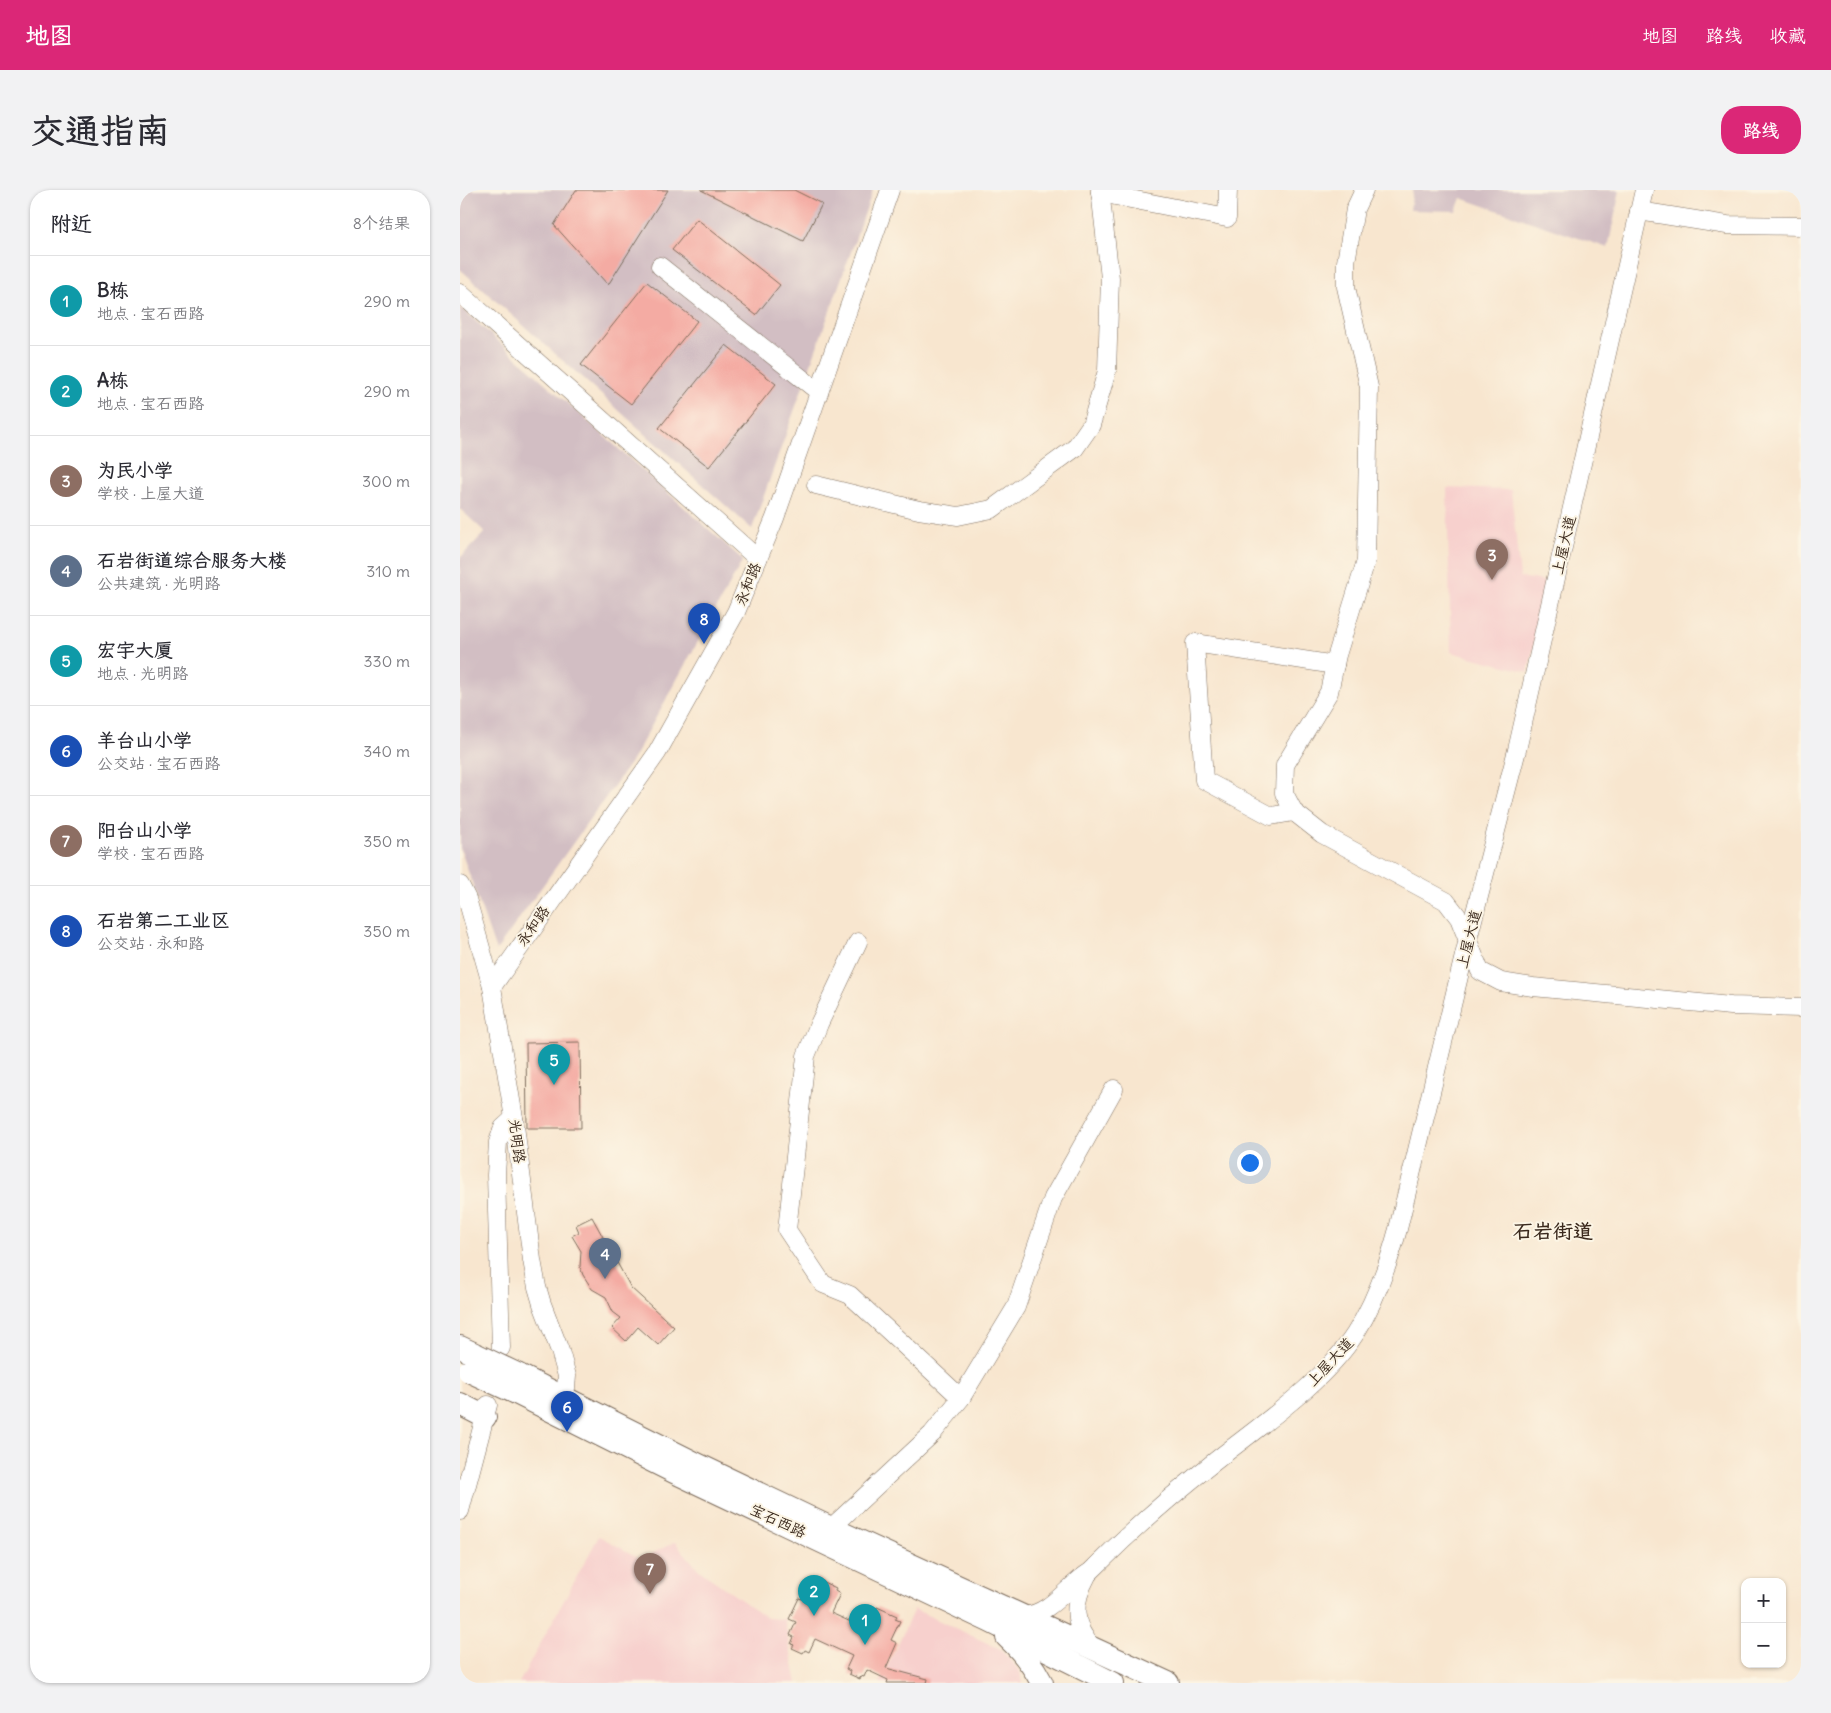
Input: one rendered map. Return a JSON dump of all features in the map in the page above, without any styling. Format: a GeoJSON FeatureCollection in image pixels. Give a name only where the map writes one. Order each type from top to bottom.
{"type":"FeatureCollection","features":[{"type":"Feature","properties":{"kind":"main road","name":"宝石西路"},"geometry":{"type":"LineString","coordinates":[[466,1360],[516,1383],[704,1487],[989,1621],[1090,1678]]}},
{"type":"Feature","properties":{"kind":"main road","name":"宝石西路"},"geometry":{"type":"LineString","coordinates":[[516,1383],[562,1397],[831,1528],[1168,1683]]}},
{"type":"Feature","properties":{"kind":"main road"},"geometry":{"type":"LineString","coordinates":[[460,1404],[486,1411]]}},
{"type":"Feature","properties":{"kind":"main road"},"geometry":{"type":"LineString","coordinates":[[989,1621],[1026,1656],[1035,1668],[1042,1683]]}},
{"type":"Feature","properties":{"kind":"main road"},"geometry":{"type":"LineString","coordinates":[[1090,1678],[1094,1650]]}},
{"type":"Feature","properties":{"kind":"street","name":"永和路"},"geometry":{"type":"LineString","coordinates":[[492,987],[657,753],[736,612],[774,518],[890,190]]}},
{"type":"Feature","properties":{"kind":"street"},"geometry":{"type":"LineString","coordinates":[[816,485],[919,510],[958,516],[992,509],[1075,448],[1091,425],[1107,371],[1110,278],[1100,192],[1227,218],[1228,190]]}},
{"type":"Feature","properties":{"kind":"street"},"geometry":{"type":"LineString","coordinates":[[1364,190],[1355,209],[1346,262],[1346,287],[1369,386],[1366,561],[1335,665],[1329,692],[1285,765],[1284,793],[1294,812],[1322,834],[1446,902],[1459,918],[1480,971],[1501,982],[1533,987],[1731,1006],[1801,1008]]}},
{"type":"Feature","properties":{"kind":"street","name":"上屋大道"},"geometry":{"type":"LineString","coordinates":[[1024,1616],[1036,1614],[1062,1596],[1076,1581],[1090,1572],[1167,1498],[1297,1395],[1339,1355],[1355,1334],[1388,1266],[1468,939],[1517,750],[1644,190]]}},
{"type":"Feature","properties":{"kind":"street"},"geometry":{"type":"LineString","coordinates":[[1640,211],[1727,225],[1801,226]]}},
{"type":"Feature","properties":{"kind":"street"},"geometry":{"type":"LineString","coordinates":[[660,266],[819,392]]}},
{"type":"Feature","properties":{"kind":"street"},"geometry":{"type":"LineString","coordinates":[[460,293],[758,559]]}},
{"type":"Feature","properties":{"kind":"street"},"geometry":{"type":"LineString","coordinates":[[1294,812],[1271,816],[1204,780],[1195,643],[1335,665]]}},
{"type":"Feature","properties":{"kind":"street","name":"光明路"},"geometry":{"type":"LineString","coordinates":[[460,885],[467,899],[492,987],[514,1118],[537,1287],[567,1376],[566,1388],[562,1397]]}},
{"type":"Feature","properties":{"kind":"street"},"geometry":{"type":"LineString","coordinates":[[858,942],[806,1056],[787,1230],[822,1284],[850,1295],[961,1398]]}},
{"type":"Feature","properties":{"kind":"street"},"geometry":{"type":"LineString","coordinates":[[831,1528],[932,1434],[961,1398],[1016,1307],[1053,1198],[1114,1089]]}},
{"type":"Feature","properties":{"kind":"street"},"geometry":{"type":"LineString","coordinates":[[501,1348],[496,1175],[498,1142],[503,1128],[514,1118]]}},
{"type":"Feature","properties":{"kind":"street"},"geometry":{"type":"LineString","coordinates":[[460,1511],[486,1411]]}},
{"type":"Feature","properties":{"kind":"street","name":"上屋大道"},"geometry":{"type":"LineString","coordinates":[[1090,1572],[1076,1599],[1075,1608],[1080,1631],[1094,1650]]}},
{"type":"Feature","properties":{"kind":"shaded area"},"geometry":{"type":"Polygon","coordinates":[[[469,190],[873,190],[752,529],[460,269],[460,198],[469,190]]]}},
{"type":"Feature","properties":{"kind":"shaded area"},"geometry":{"type":"Polygon","coordinates":[[[1413,190],[1620,190],[1608,248],[1461,198],[1456,211],[1410,210],[1413,190]]]}},
{"type":"Feature","properties":{"kind":"shaded area"},"geometry":{"type":"Polygon","coordinates":[[[460,307],[743,560],[633,759],[496,951],[460,848],[460,558],[485,532],[460,509],[460,307]]]}},
{"type":"Feature","properties":{"kind":"shaded area"},"geometry":{"type":"Polygon","coordinates":[[[1447,488],[1511,490],[1520,577],[1549,582],[1528,672],[1451,652],[1447,488]]]}},
{"type":"Feature","properties":{"kind":"shaded area"},"geometry":{"type":"Polygon","coordinates":[[[599,1536],[641,1559],[675,1542],[699,1570],[767,1618],[784,1619],[797,1683],[519,1683],[599,1536]]]}},
{"type":"Feature","properties":{"kind":"shaded area"},"geometry":{"type":"Polygon","coordinates":[[[914,1609],[998,1648],[1020,1672],[1023,1683],[880,1683],[914,1609]]]}},
{"type":"Feature","properties":{"kind":"building"},"geometry":{"type":"Polygon","coordinates":[[[576,190],[668,190],[608,285],[554,225],[576,190]]]}},
{"type":"Feature","properties":{"kind":"building"},"geometry":{"type":"Polygon","coordinates":[[[701,190],[794,190],[822,204],[803,241],[701,190]]]}},
{"type":"Feature","properties":{"kind":"building"},"geometry":{"type":"Polygon","coordinates":[[[697,219],[780,285],[756,315],[672,250],[697,219]]]}},
{"type":"Feature","properties":{"kind":"building"},"geometry":{"type":"Polygon","coordinates":[[[647,282],[697,321],[631,404],[581,365],[647,282]]]}},
{"type":"Feature","properties":{"kind":"building"},"geometry":{"type":"Polygon","coordinates":[[[726,345],[776,384],[709,467],[659,428],[726,345]]]}},
{"type":"Feature","properties":{"kind":"building"},"geometry":{"type":"Polygon","coordinates":[[[580,1042],[581,1128],[527,1128],[526,1043],[580,1042]]]}},
{"type":"Feature","properties":{"kind":"building"},"geometry":{"type":"Polygon","coordinates":[[[592,1217],[631,1288],[674,1327],[658,1345],[638,1327],[626,1341],[612,1328],[621,1318],[613,1312],[606,1297],[592,1289],[583,1275],[580,1267],[581,1251],[572,1236],[579,1232],[576,1225],[592,1217]]]}},
{"type":"Feature","properties":{"kind":"building"},"geometry":{"type":"Polygon","coordinates":[[[817,1579],[836,1588],[835,1591],[840,1594],[831,1613],[862,1627],[871,1608],[876,1610],[877,1607],[897,1616],[895,1619],[900,1621],[891,1640],[897,1643],[886,1668],[928,1679],[927,1683],[887,1683],[888,1680],[867,1670],[864,1677],[861,1676],[860,1679],[849,1674],[850,1671],[846,1669],[852,1656],[815,1639],[809,1652],[805,1650],[803,1653],[792,1648],[794,1645],[791,1644],[794,1637],[790,1635],[796,1622],[789,1619],[799,1598],[802,1599],[810,1580],[815,1582],[817,1579]]]}},
{"type":"Feature","properties":{"kind":"place","name":"为民小学"},"geometry":{"type":"Point","coordinates":[1492,580]}},
{"type":"Feature","properties":{"kind":"place","name":"石岩第二工业区"},"geometry":{"type":"Point","coordinates":[704,644]}},
{"type":"Feature","properties":{"kind":"place","name":"宏宇大厦"},"geometry":{"type":"Point","coordinates":[554,1085]}},
{"type":"Feature","properties":{"kind":"place","name":"石岩街道综合服务大楼"},"geometry":{"type":"Point","coordinates":[605,1279]}},
{"type":"Feature","properties":{"kind":"place","name":"羊台山小学"},"geometry":{"type":"Point","coordinates":[567,1432]}},
{"type":"Feature","properties":{"kind":"place","name":"阳台山小学"},"geometry":{"type":"Point","coordinates":[650,1594]}},
{"type":"Feature","properties":{"kind":"place","name":"A栋"},"geometry":{"type":"Point","coordinates":[814,1616]}},
{"type":"Feature","properties":{"kind":"place","name":"B栋"},"geometry":{"type":"Point","coordinates":[865,1645]}},
{"type":"Feature","properties":{"kind":"district","name":"石岩街道"},"geometry":{"type":"Point","coordinates":[1553,1231]}}]}
